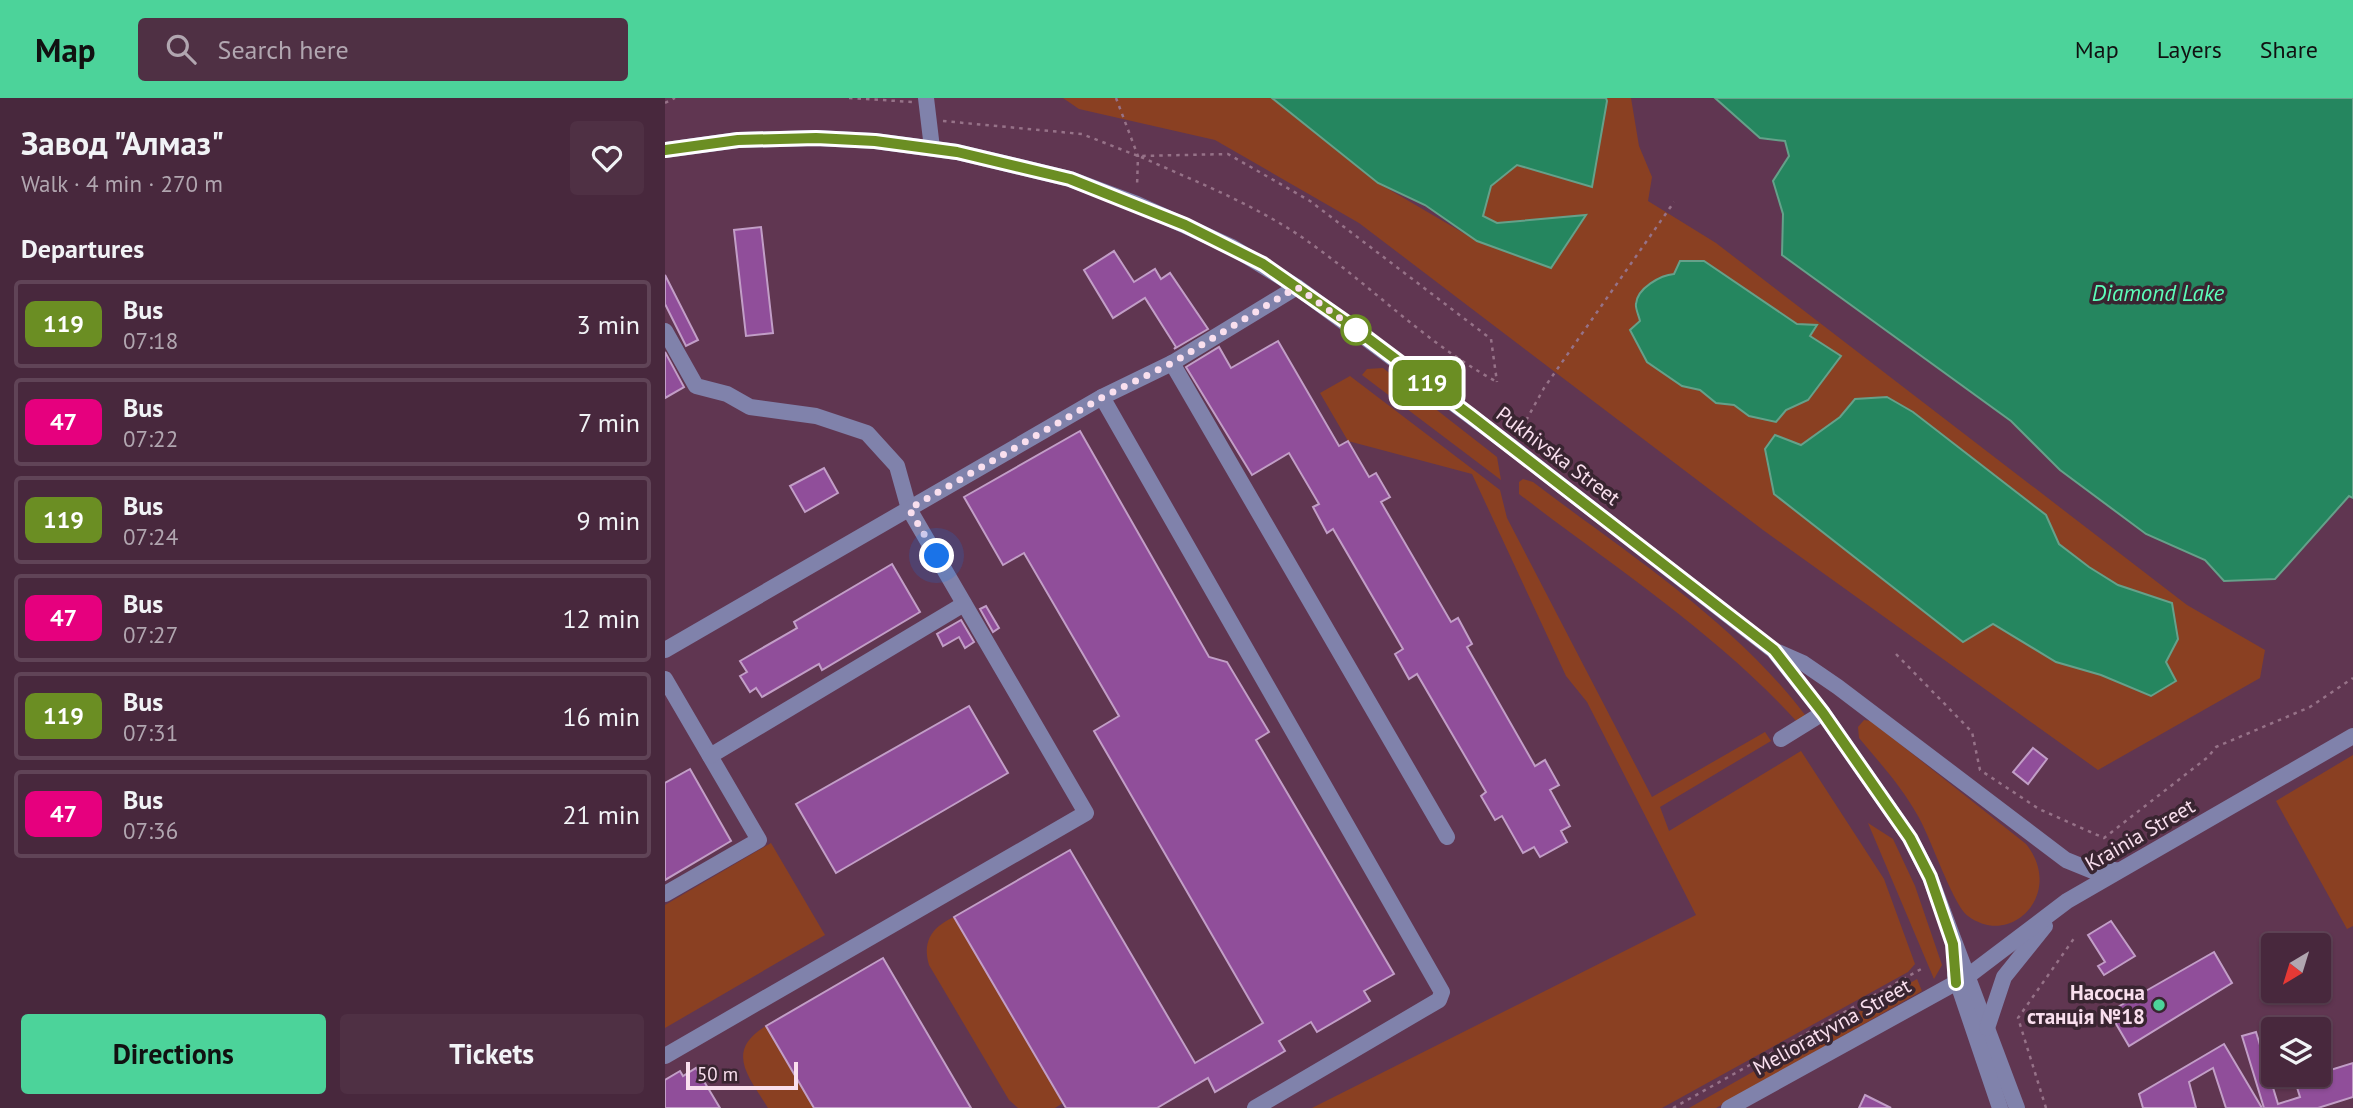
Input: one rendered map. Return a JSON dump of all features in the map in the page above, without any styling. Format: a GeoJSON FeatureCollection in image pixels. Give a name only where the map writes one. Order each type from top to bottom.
{"type":"FeatureCollection","features":[{"type":"Feature","properties":{"kind":"street"},"geometry":{"type":"LineString","coordinates":[[927,107],[932,148]]}},
{"type":"Feature","properties":{"kind":"street","name":"Pukhivska Street"},"geometry":{"type":"LineString","coordinates":[[665,150],[738,140],[816,138],[932,148],[1070,179],[1136,204],[1232,247],[1297,287],[1512,447],[1774,650],[1823,713],[1910,838],[1930,877],[1962,979]]}},
{"type":"Feature","properties":{"kind":"street"},"geometry":{"type":"LineString","coordinates":[[665,650],[1103,397],[1172,363],[1297,287]]}},
{"type":"Feature","properties":{"kind":"street"},"geometry":{"type":"LineString","coordinates":[[665,331],[696,386],[727,394],[750,407],[816,416],[867,433],[897,466],[909,509],[1086,813],[665,1056]]}},
{"type":"Feature","properties":{"kind":"street"},"geometry":{"type":"LineString","coordinates":[[1172,363],[1447,836]]}},
{"type":"Feature","properties":{"kind":"street"},"geometry":{"type":"LineString","coordinates":[[1103,397],[1442,992],[1439,1000],[1255,1108]]}},
{"type":"Feature","properties":{"kind":"street"},"geometry":{"type":"LineString","coordinates":[[710,756],[964,604]]}},
{"type":"Feature","properties":{"kind":"street"},"geometry":{"type":"LineString","coordinates":[[1774,650],[1803,663],[1838,687],[2066,860],[2093,871],[2121,870]]}},
{"type":"Feature","properties":{"kind":"street"},"geometry":{"type":"LineString","coordinates":[[665,679],[759,840],[665,894]]}},
{"type":"Feature","properties":{"kind":"street"},"geometry":{"type":"LineString","coordinates":[[1781,739],[1823,713]]}},
{"type":"Feature","properties":{"kind":"street","name":"Krainia Street"},"geometry":{"type":"LineString","coordinates":[[1962,979],[2067,901],[2353,736]]}},
{"type":"Feature","properties":{"kind":"street"},"geometry":{"type":"LineString","coordinates":[[1987,1028],[2004,977],[2067,901]]}},
{"type":"Feature","properties":{"kind":"street"},"geometry":{"type":"LineString","coordinates":[[1962,979],[1987,1028],[2017,1108]]}},
{"type":"Feature","properties":{"kind":"street"},"geometry":{"type":"LineString","coordinates":[[1962,979],[2000,1108]]}},
{"type":"Feature","properties":{"kind":"street","name":"Melioratyvna Street"},"geometry":{"type":"LineString","coordinates":[[1729,1108],[1962,979]]}},
{"type":"Feature","properties":{"kind":"path"},"geometry":{"type":"LineString","coordinates":[[665,103],[675,98]]}},
{"type":"Feature","properties":{"kind":"path"},"geometry":{"type":"LineString","coordinates":[[849,98],[927,107],[1082,134],[1138,156],[1279,223],[1313,245],[1457,360],[1497,382],[1491,339],[1311,201],[1228,154],[1138,156]]}},
{"type":"Feature","properties":{"kind":"path"},"geometry":{"type":"LineString","coordinates":[[1116,98],[1138,156],[1136,204]]}},
{"type":"Feature","properties":{"kind":"path"},"geometry":{"type":"LineString","coordinates":[[1512,447],[1544,388],[1674,202]]}},
{"type":"Feature","properties":{"kind":"path"},"geometry":{"type":"LineString","coordinates":[[1896,654],[1972,732],[1980,770],[2039,809],[2104,838],[2208,757],[2216,747],[2310,707],[2353,678]]}},
{"type":"Feature","properties":{"kind":"path"},"geometry":{"type":"LineString","coordinates":[[2046,1108],[2018,1018],[2075,937]]}},
{"type":"Feature","properties":{"kind":"path"},"geometry":{"type":"LineString","coordinates":[[1674,1108],[1923,968]]}},
{"type":"Feature","properties":{"kind":"shaded area"},"geometry":{"type":"Polygon","coordinates":[[[1063,98],[1272,98],[1378,183],[1477,241],[1585,215],[1497,223],[1483,216],[1491,186],[1516,165],[1592,187],[1606,98],[1631,98],[1639,146],[1652,177],[1648,201],[1716,243],[2187,605],[2265,650],[2260,678],[2098,770],[1763,530],[1359,223],[1215,140],[1079,109],[1063,98]]]}},
{"type":"Feature","properties":{"kind":"shaded area"},"geometry":{"type":"Polygon","coordinates":[[[1383,368],[1497,457],[1501,480],[1362,375],[1367,369],[1383,368]]]}},
{"type":"Feature","properties":{"kind":"shaded area"},"geometry":{"type":"Polygon","coordinates":[[[1350,376],[1500,490],[1507,518],[1652,797],[1765,732],[1771,741],[1660,807],[1669,831],[1801,751],[1884,879],[1915,964],[1908,972],[1662,1108],[1312,1108],[1696,915],[1587,702],[1566,676],[1472,474],[1348,441],[1320,393],[1350,376]]]}},
{"type":"Feature","properties":{"kind":"shaded area"},"geometry":{"type":"Polygon","coordinates":[[[1523,479],[1533,482],[1712,618],[1745,648],[1805,715],[1799,724],[1700,631],[1519,494],[1519,482],[1523,479]]]}},
{"type":"Feature","properties":{"kind":"shaded area"},"geometry":{"type":"Polygon","coordinates":[[[1864,720],[1871,721],[2026,844],[2037,862],[2040,880],[2036,897],[2028,910],[2016,920],[2001,925],[1985,924],[1968,916],[1962,909],[1912,805],[1859,738],[1858,727],[1864,720]]]}},
{"type":"Feature","properties":{"kind":"shaded area"},"geometry":{"type":"Polygon","coordinates":[[[2353,755],[2353,926],[2347,929],[2276,801],[2353,755]]]}},
{"type":"Feature","properties":{"kind":"shaded area"},"geometry":{"type":"Polygon","coordinates":[[[1868,823],[1893,839],[1915,886],[1942,965],[1934,979],[1868,823]]]}},
{"type":"Feature","properties":{"kind":"shaded area"},"geometry":{"type":"Polygon","coordinates":[[[771,843],[825,935],[665,1028],[665,905],[771,843]]]}},
{"type":"Feature","properties":{"kind":"shaded area"},"geometry":{"type":"Polygon","coordinates":[[[954,917],[1063,1103],[1055,1108],[1018,1108],[1009,1100],[929,965],[927,949],[931,936],[940,925],[954,917]]]}},
{"type":"Feature","properties":{"kind":"shaded area"},"geometry":{"type":"Polygon","coordinates":[[[1917,979],[1922,991],[1716,1108],[1689,1108],[1917,979]]]}},
{"type":"Feature","properties":{"kind":"shaded area"},"geometry":{"type":"Polygon","coordinates":[[[766,1026],[814,1108],[768,1108],[754,1086],[744,1065],[743,1055],[753,1035],[766,1026]]]}},
{"type":"Feature","properties":{"kind":"water"},"geometry":{"type":"Polygon","coordinates":[[[1272,98],[1606,98],[1592,187],[1517,165],[1491,186],[1483,216],[1497,223],[1586,215],[1551,268],[1477,241],[1425,205],[1378,183],[1272,98]]]}},
{"type":"Feature","properties":{"kind":"water","name":"Diamond Lake"},"geometry":{"type":"Polygon","coordinates":[[[1715,98],[2353,98],[2353,498],[2349,496],[2275,579],[2224,581],[2205,560],[2146,534],[2060,470],[2011,421],[1782,255],[1783,214],[1773,181],[1789,156],[1785,141],[1760,138],[1715,98]]]}},
{"type":"Feature","properties":{"kind":"water"},"geometry":{"type":"Polygon","coordinates":[[[1680,261],[1704,261],[1797,324],[1817,325],[1810,336],[1841,356],[1808,400],[1786,410],[1776,422],[1749,416],[1734,405],[1716,403],[1700,390],[1682,386],[1647,362],[1630,330],[1640,321],[1636,308],[1637,298],[1651,283],[1674,274],[1680,261]]]}},
{"type":"Feature","properties":{"kind":"water"},"geometry":{"type":"Polygon","coordinates":[[[1887,397],[1913,412],[2046,515],[2059,544],[2089,567],[2118,585],[2172,603],[2178,639],[2166,662],[2176,681],[2151,696],[2101,675],[2056,662],[1993,624],[1963,642],[1774,494],[1765,449],[1775,435],[1801,445],[1840,417],[1855,399],[1887,397]]]}},
{"type":"Feature","properties":{"kind":"building"},"geometry":{"type":"Polygon","coordinates":[[[761,227],[773,333],[746,336],[734,230],[761,227]]]}},
{"type":"Feature","properties":{"kind":"building"},"geometry":{"type":"Polygon","coordinates":[[[1114,251],[1134,282],[1155,269],[1161,279],[1170,273],[1208,329],[1174,349],[1176,347],[1145,298],[1113,318],[1084,270],[1114,251]]]}},
{"type":"Feature","properties":{"kind":"building"},"geometry":{"type":"Polygon","coordinates":[[[665,275],[698,340],[686,346],[665,304],[665,275]]]}},
{"type":"Feature","properties":{"kind":"building"},"geometry":{"type":"Polygon","coordinates":[[[1278,341],[1339,446],[1348,441],[1369,477],[1376,473],[1390,497],[1381,502],[1451,622],[1458,618],[1472,644],[1467,647],[1535,766],[1545,760],[1559,785],[1550,790],[1570,826],[1561,831],[1567,842],[1540,857],[1534,847],[1523,853],[1502,816],[1495,820],[1481,796],[1486,792],[1417,674],[1409,679],[1395,654],[1403,649],[1333,529],[1327,533],[1313,507],[1319,504],[1289,453],[1252,475],[1186,367],[1219,347],[1231,368],[1278,341]]]}},
{"type":"Feature","properties":{"kind":"building"},"geometry":{"type":"Polygon","coordinates":[[[665,352],[684,387],[665,398],[665,352]]]}},
{"type":"Feature","properties":{"kind":"building"},"geometry":{"type":"Polygon","coordinates":[[[1080,431],[1209,657],[1227,662],[1269,732],[1256,740],[1394,974],[1364,991],[1370,1001],[1317,1032],[1311,1022],[1279,1041],[1285,1051],[1215,1092],[1208,1078],[1157,1108],[1066,1108],[954,917],[1070,850],[1195,1063],[1263,1023],[1094,731],[1119,716],[1024,553],[1003,565],[964,497],[1080,431]]]}},
{"type":"Feature","properties":{"kind":"building"},"geometry":{"type":"Polygon","coordinates":[[[824,468],[838,493],[805,512],[790,486],[824,468]]]}},
{"type":"Feature","properties":{"kind":"building"},"geometry":{"type":"Polygon","coordinates":[[[892,564],[920,612],[822,670],[819,664],[762,697],[756,688],[750,692],[740,676],[747,672],[740,661],[797,628],[794,622],[892,564]]]}},
{"type":"Feature","properties":{"kind":"building"},"geometry":{"type":"Polygon","coordinates":[[[986,606],[999,628],[993,632],[980,609],[986,606]]]}},
{"type":"Feature","properties":{"kind":"building"},"geometry":{"type":"Polygon","coordinates":[[[961,620],[974,642],[965,648],[959,637],[943,646],[937,634],[961,620]]]}},
{"type":"Feature","properties":{"kind":"building"},"geometry":{"type":"Polygon","coordinates":[[[969,706],[1008,773],[836,873],[796,804],[969,706]]]}},
{"type":"Feature","properties":{"kind":"building"},"geometry":{"type":"Polygon","coordinates":[[[2033,748],[2047,759],[2028,784],[2013,772],[2033,748]]]}},
{"type":"Feature","properties":{"kind":"building"},"geometry":{"type":"Polygon","coordinates":[[[690,769],[731,841],[665,880],[665,783],[690,769]]]}},
{"type":"Feature","properties":{"kind":"building"},"geometry":{"type":"Polygon","coordinates":[[[2111,921],[2135,956],[2104,975],[2098,966],[2105,962],[2088,935],[2111,921]]]}},
{"type":"Feature","properties":{"kind":"building","name":"Насосна станція №18"},"geometry":{"type":"Polygon","coordinates":[[[2214,952],[2232,983],[2129,1046],[2109,1012],[2214,952]]]}},
{"type":"Feature","properties":{"kind":"building"},"geometry":{"type":"Polygon","coordinates":[[[883,958],[971,1108],[814,1108],[766,1026],[883,958]]]}},
{"type":"Feature","properties":{"kind":"building"},"geometry":{"type":"Polygon","coordinates":[[[2256,1032],[2261,1048],[2261,1087],[2273,1087],[2278,1104],[2300,1097],[2297,1087],[2331,1087],[2331,1070],[2353,1063],[2353,1097],[2318,1108],[2264,1108],[2242,1036],[2256,1032]]]}},
{"type":"Feature","properties":{"kind":"building"},"geometry":{"type":"Polygon","coordinates":[[[2224,1044],[2262,1108],[2226,1108],[2213,1068],[2189,1082],[2196,1108],[2143,1108],[2139,1094],[2224,1044]]]}},
{"type":"Feature","properties":{"kind":"building"},"geometry":{"type":"Polygon","coordinates":[[[696,1068],[720,1108],[665,1108],[665,1080],[680,1071],[683,1076],[696,1068]]]}},
{"type":"Feature","properties":{"kind":"building"},"geometry":{"type":"Polygon","coordinates":[[[1865,1095],[1891,1108],[1859,1108],[1865,1095]]]}},
{"type":"Feature","properties":{"kind":"bus line","name":"119"},"geometry":{"type":"LineString","coordinates":[[665,150],[738,140],[816,138],[875,141],[957,152],[1070,179],[1185,225],[1263,264],[1470,415],[1774,650],[1892,808],[1910,838],[1930,877],[1953,944],[1956,983]]}},
{"type":"Feature","properties":{"kind":"place","name":"Насосна станція №18"},"geometry":{"type":"Point","coordinates":[2159,1005]}},
{"type":"Feature","properties":{"kind":"route"},"geometry":{"type":"LineString","coordinates":[[937,556],[909,509],[1103,397],[1172,363],[1297,287],[1366,337],[1356,330]]}}]}
